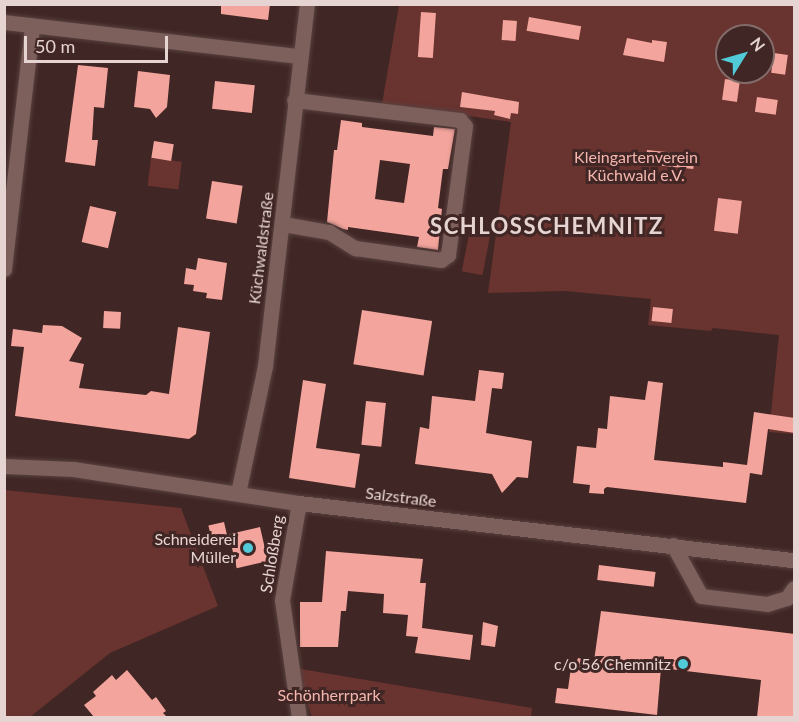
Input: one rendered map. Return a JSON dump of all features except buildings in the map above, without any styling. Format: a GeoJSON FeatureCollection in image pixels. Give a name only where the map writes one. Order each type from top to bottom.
{"type":"FeatureCollection","features":[{"type":"Feature","properties":{"kind":"street","name":"Küchwaldstraße"},"geometry":{"type":"LineString","coordinates":[[238,493],[265,366],[283,224],[294,100],[307,4]]}},
{"type":"Feature","properties":{"kind":"street"},"geometry":{"type":"LineString","coordinates":[[4,22],[300,52]]}},
{"type":"Feature","properties":{"kind":"street"},"geometry":{"type":"LineString","coordinates":[[4,269],[32,26]]}},
{"type":"Feature","properties":{"kind":"street"},"geometry":{"type":"LineString","coordinates":[[283,224],[329,232],[355,248],[441,260],[448,255],[465,126],[460,120],[294,100]]}},
{"type":"Feature","properties":{"kind":"street","name":"Salzstraße"},"geometry":{"type":"LineString","coordinates":[[4,466],[73,469],[299,503],[795,560]]}},
{"type":"Feature","properties":{"kind":"street","name":"Schloßberg"},"geometry":{"type":"LineString","coordinates":[[299,503],[282,600],[299,717]]}},
{"type":"Feature","properties":{"kind":"street"},"geometry":{"type":"LineString","coordinates":[[673,545],[701,596],[767,604],[787,598],[795,588]]}},
{"type":"Feature","properties":{"kind":"green space","name":"Kleingartenverein Küchwald e.V."},"geometry":{"type":"Polygon","coordinates":[[[399,5],[794,5],[794,434],[769,432],[779,335],[713,328],[711,331],[648,325],[651,299],[565,291],[488,293],[511,122],[382,104],[399,5]]]}},
{"type":"Feature","properties":{"kind":"green space"},"geometry":{"type":"Polygon","coordinates":[[[151,158],[182,162],[178,190],[148,186],[151,158]]]}},
{"type":"Feature","properties":{"kind":"green space"},"geometry":{"type":"Polygon","coordinates":[[[470,229],[491,233],[482,275],[462,271],[470,229]]]}},
{"type":"Feature","properties":{"kind":"green space"},"geometry":{"type":"Polygon","coordinates":[[[5,490],[181,508],[218,606],[110,653],[30,717],[5,717],[5,490]]]}},
{"type":"Feature","properties":{"kind":"green space","name":"Schönherrpark"},"geometry":{"type":"Polygon","coordinates":[[[295,668],[532,708],[531,717],[312,717],[295,668]]]}},
{"type":"Feature","properties":{"kind":"place","name":"Schneiderei Müller"},"geometry":{"type":"Point","coordinates":[248,548]}},
{"type":"Feature","properties":{"kind":"place","name":"c/o 56 Chemnitz"},"geometry":{"type":"Point","coordinates":[683,664]}},
{"type":"Feature","properties":{"kind":"district","name":"SCHLOSSCHEMNITZ"},"geometry":{"type":"Point","coordinates":[547,226]}}]}
